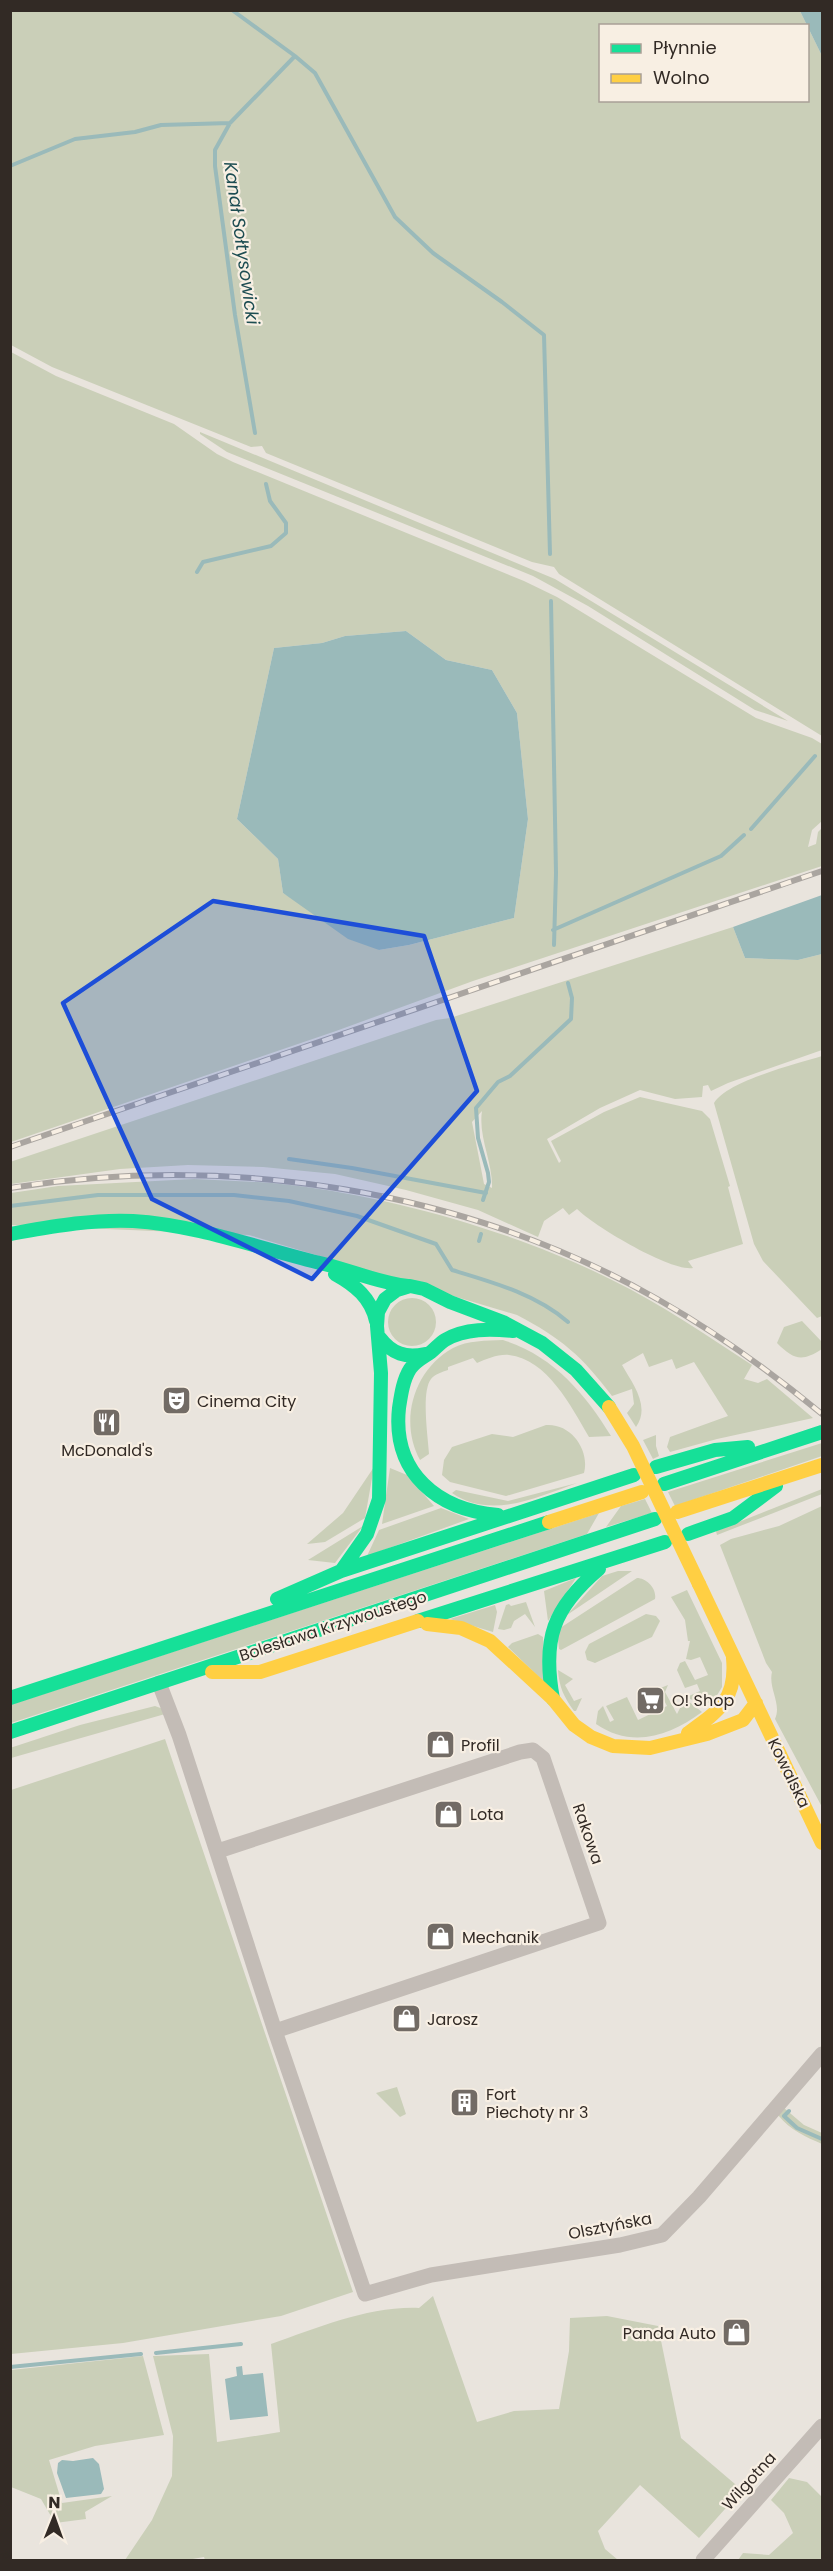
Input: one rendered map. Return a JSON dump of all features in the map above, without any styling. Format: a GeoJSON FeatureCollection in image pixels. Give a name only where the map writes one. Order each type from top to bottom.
{"type":"FeatureCollection","features":[{"type":"Feature","properties":{"kind":"main road"},"geometry":{"type":"LineString","coordinates":[[10,1234],[80,1222],[149,1222],[184,1228],[333,1266],[387,1283],[424,1288],[436,1295],[443,1305],[447,1319],[444,1335],[431,1350],[411,1357],[397,1354],[380,1338]]}},
{"type":"Feature","properties":{"kind":"main road"},"geometry":{"type":"LineString","coordinates":[[308,1261],[343,1279],[361,1292],[372,1307],[380,1338],[380,1491],[372,1525],[360,1548],[341,1571]]}},
{"type":"Feature","properties":{"kind":"main road"},"geometry":{"type":"LineString","coordinates":[[376,1321],[378,1310],[384,1300],[394,1291],[408,1286]]}},
{"type":"Feature","properties":{"kind":"main road","name":"Kowalska"},"geometry":{"type":"LineString","coordinates":[[436,1295],[445,1301],[487,1314],[550,1346],[574,1367],[609,1407],[633,1446],[822,1843]]}},
{"type":"Feature","properties":{"kind":"main road"},"geometry":{"type":"LineString","coordinates":[[509,1515],[481,1515],[450,1504],[426,1488],[408,1466],[399,1435],[399,1407],[407,1375],[415,1362],[451,1338],[474,1331],[506,1330],[528,1334]]}},
{"type":"Feature","properties":{"kind":"main road"},"geometry":{"type":"LineString","coordinates":[[664,1484],[822,1432]]}},
{"type":"Feature","properties":{"kind":"main road"},"geometry":{"type":"LineString","coordinates":[[656,1467],[715,1450],[784,1443]]}},
{"type":"Feature","properties":{"kind":"main road"},"geometry":{"type":"LineString","coordinates":[[677,1512],[822,1465]]}},
{"type":"Feature","properties":{"kind":"main road"},"geometry":{"type":"LineString","coordinates":[[229,1626],[273,1601],[341,1571],[633,1475]]}},
{"type":"Feature","properties":{"kind":"main road"},"geometry":{"type":"LineString","coordinates":[[688,1534],[733,1518],[792,1475]]}},
{"type":"Feature","properties":{"kind":"main road","name":"Bolesława Krzywoustego"},"geometry":{"type":"LineString","coordinates":[[10,1698],[642,1492]]}},
{"type":"Feature","properties":{"kind":"main road","name":"Bolesława Krzywoustego"},"geometry":{"type":"LineString","coordinates":[[10,1732],[655,1519]]}},
{"type":"Feature","properties":{"kind":"main road"},"geometry":{"type":"LineString","coordinates":[[191,1673],[260,1672],[665,1542]]}},
{"type":"Feature","properties":{"kind":"main road"},"geometry":{"type":"LineString","coordinates":[[554,1699],[547,1653],[555,1619],[570,1595],[609,1561]]}},
{"type":"Feature","properties":{"kind":"main road"},"geometry":{"type":"LineString","coordinates":[[414,1624],[448,1625],[483,1637],[506,1654],[554,1699],[574,1725],[606,1744],[639,1749],[736,1728],[753,1732],[776,1745]]}},
{"type":"Feature","properties":{"kind":"main road"},"geometry":{"type":"LineString","coordinates":[[679,1740],[721,1710],[734,1679],[731,1652]]}},
{"type":"Feature","properties":{"kind":"main road"},"geometry":{"type":"LineString","coordinates":[[724,1729],[743,1720],[756,1703]]}},
{"type":"Feature","properties":{"kind":"street"},"geometry":{"type":"LineString","coordinates":[[159,1683],[218,1851],[275,2031]]}},
{"type":"Feature","properties":{"kind":"street","name":"Rakowa"},"geometry":{"type":"LineString","coordinates":[[218,1851],[520,1752],[533,1750],[543,1758],[599,1923],[275,2031]]}},
{"type":"Feature","properties":{"kind":"street","name":"Olsztyńska"},"geometry":{"type":"LineString","coordinates":[[275,2031],[365,2294],[431,2275],[620,2245],[662,2235],[699,2197],[822,2054]]}},
{"type":"Feature","properties":{"kind":"street","name":"Wilgotna"},"geometry":{"type":"LineString","coordinates":[[702,2560],[822,2426]]}},
{"type":"Feature","properties":{"kind":"highlighted area"},"geometry":{"type":"Polygon","coordinates":[[[213,901],[424,936],[477,1091],[312,1279],[152,1199],[63,1003],[213,901]]]}},
{"type":"Feature","properties":{"kind":"green space"},"geometry":{"type":"Polygon","coordinates":[[[10,11],[800,11],[806,24],[599,24],[599,102],[809,102],[809,29],[822,56],[822,736],[559,574],[554,567],[532,562],[266,453],[262,446],[251,447],[52,367],[11,345],[10,11]]]}},
{"type":"Feature","properties":{"kind":"green space"},"geometry":{"type":"Polygon","coordinates":[[[11,352],[56,376],[174,424],[217,454],[233,462],[524,581],[557,597],[756,718],[812,738],[822,744],[822,821],[812,830],[808,847],[816,844],[818,832],[822,828],[822,866],[473,981],[336,1031],[11,1142],[11,352]],[[406,631],[345,636],[322,643],[274,648],[237,819],[278,859],[283,893],[379,950],[409,945],[514,918],[528,819],[517,713],[492,670],[446,660],[406,631]]]}},
{"type":"Feature","properties":{"kind":"green space"},"geometry":{"type":"Polygon","coordinates":[[[200,432],[555,579],[788,721],[755,710],[588,606],[533,576],[227,452],[200,432]]]}},
{"type":"Feature","properties":{"kind":"green space"},"geometry":{"type":"Polygon","coordinates":[[[733,927],[745,958],[798,960],[822,954],[822,1050],[711,1091],[708,1085],[703,1086],[702,1097],[675,1099],[640,1090],[600,1108],[547,1139],[559,1163],[561,1161],[551,1141],[604,1112],[640,1097],[702,1111],[710,1119],[730,1186],[728,1187],[743,1244],[688,1261],[693,1268],[668,1263],[651,1256],[599,1226],[577,1209],[569,1215],[563,1208],[544,1221],[538,1237],[478,1210],[406,1190],[335,1174],[263,1167],[188,1165],[120,1169],[11,1184],[10,1162],[436,1020],[450,1018],[733,927]],[[482,1111],[472,1122],[484,1184],[492,1188],[492,1178],[481,1121],[482,1111]]]}},
{"type":"Feature","properties":{"kind":"green space"},"geometry":{"type":"Polygon","coordinates":[[[822,1056],[822,1316],[817,1318],[763,1261],[754,1244],[714,1103],[721,1095],[747,1081],[822,1056]]]}},
{"type":"Feature","properties":{"kind":"green space"},"geometry":{"type":"Polygon","coordinates":[[[194,1179],[278,1184],[371,1198],[455,1219],[537,1247],[612,1280],[683,1320],[752,1365],[744,1379],[758,1383],[767,1379],[813,1418],[670,1452],[667,1447],[670,1437],[728,1416],[694,1362],[676,1369],[672,1359],[649,1367],[643,1353],[622,1365],[641,1403],[642,1411],[636,1427],[627,1413],[634,1404],[632,1389],[612,1396],[570,1349],[517,1315],[249,1235],[11,1225],[11,1193],[58,1186],[194,1179]]]}},
{"type":"Feature","properties":{"kind":"green space"},"geometry":{"type":"Polygon","coordinates":[[[407,1298],[417,1298],[429,1305],[436,1317],[436,1327],[429,1339],[417,1346],[407,1346],[392,1335],[388,1327],[388,1317],[399,1302],[407,1298]]]}},
{"type":"Feature","properties":{"kind":"green space"},"geometry":{"type":"Polygon","coordinates":[[[802,1321],[822,1342],[822,1349],[809,1356],[798,1357],[788,1353],[777,1343],[784,1327],[802,1321]]]}},
{"type":"Feature","properties":{"kind":"green space"},"geometry":{"type":"Polygon","coordinates":[[[503,1340],[537,1355],[566,1378],[590,1405],[611,1436],[589,1437],[557,1386],[535,1365],[523,1358],[505,1355],[477,1363],[473,1358],[448,1367],[448,1370],[431,1379],[426,1394],[429,1454],[420,1460],[411,1430],[411,1414],[419,1383],[428,1369],[439,1358],[459,1345],[477,1341],[503,1340]]]}},
{"type":"Feature","properties":{"kind":"green space"},"geometry":{"type":"Polygon","coordinates":[[[546,1425],[563,1428],[577,1440],[584,1456],[584,1473],[506,1496],[450,1482],[442,1475],[444,1460],[452,1447],[492,1434],[513,1437],[546,1425]]]}},
{"type":"Feature","properties":{"kind":"green space"},"geometry":{"type":"Polygon","coordinates":[[[656,1435],[659,1456],[653,1459],[643,1440],[656,1435]]]}},
{"type":"Feature","properties":{"kind":"green space"},"geometry":{"type":"Polygon","coordinates":[[[822,1443],[822,1456],[675,1506],[668,1492],[822,1443]]]}},
{"type":"Feature","properties":{"kind":"green space"},"geometry":{"type":"Polygon","coordinates":[[[374,1467],[365,1518],[325,1542],[307,1544],[343,1513],[374,1467]]]}},
{"type":"Feature","properties":{"kind":"green space"},"geometry":{"type":"Polygon","coordinates":[[[390,1468],[407,1475],[434,1506],[382,1524],[390,1468]]]}},
{"type":"Feature","properties":{"kind":"green space"},"geometry":{"type":"Polygon","coordinates":[[[577,1483],[531,1499],[498,1505],[482,1505],[467,1501],[452,1493],[456,1490],[508,1501],[577,1483]]]}},
{"type":"Feature","properties":{"kind":"green space"},"geometry":{"type":"Polygon","coordinates":[[[822,1489],[822,1494],[717,1535],[716,1531],[822,1489]]]}},
{"type":"Feature","properties":{"kind":"green space"},"geometry":{"type":"Polygon","coordinates":[[[645,1499],[652,1513],[606,1527],[621,1506],[645,1499]]]}},
{"type":"Feature","properties":{"kind":"green space"},"geometry":{"type":"Polygon","coordinates":[[[822,1506],[822,1807],[775,1719],[777,1708],[771,1678],[772,1672],[766,1663],[720,1545],[731,1539],[779,1526],[822,1506]]]}},
{"type":"Feature","properties":{"kind":"green space"},"geometry":{"type":"Polygon","coordinates":[[[441,1508],[469,1519],[367,1556],[379,1530],[441,1508]]]}},
{"type":"Feature","properties":{"kind":"green space"},"geometry":{"type":"Polygon","coordinates":[[[599,1513],[587,1534],[11,1723],[10,1705],[599,1513]]]}},
{"type":"Feature","properties":{"kind":"green space"},"geometry":{"type":"Polygon","coordinates":[[[363,1526],[335,1563],[308,1560],[363,1526]]]}},
{"type":"Feature","properties":{"kind":"green space"},"geometry":{"type":"Polygon","coordinates":[[[618,1571],[632,1571],[567,1615],[602,1576],[618,1571]]]}},
{"type":"Feature","properties":{"kind":"green space"},"geometry":{"type":"Polygon","coordinates":[[[576,1578],[548,1621],[544,1591],[576,1578]]]}},
{"type":"Feature","properties":{"kind":"green space"},"geometry":{"type":"Polygon","coordinates":[[[637,1578],[650,1584],[655,1599],[561,1650],[559,1649],[557,1630],[637,1578]]]}},
{"type":"Feature","properties":{"kind":"green space"},"geometry":{"type":"Polygon","coordinates":[[[687,1590],[722,1663],[722,1687],[713,1702],[703,1704],[690,1699],[689,1696],[700,1691],[697,1684],[685,1688],[677,1670],[680,1663],[685,1661],[695,1680],[708,1675],[700,1657],[686,1659],[690,1641],[688,1641],[685,1620],[671,1597],[687,1590]]]}},
{"type":"Feature","properties":{"kind":"green space"},"geometry":{"type":"Polygon","coordinates":[[[526,1602],[535,1627],[525,1614],[514,1621],[511,1628],[498,1629],[506,1605],[526,1602]]]}},
{"type":"Feature","properties":{"kind":"green space"},"geometry":{"type":"Polygon","coordinates":[[[495,1605],[497,1612],[493,1632],[450,1619],[495,1605]]]}},
{"type":"Feature","properties":{"kind":"green space"},"geometry":{"type":"Polygon","coordinates":[[[646,1614],[656,1616],[660,1621],[652,1637],[595,1663],[587,1660],[585,1652],[589,1644],[646,1614]]]}},
{"type":"Feature","properties":{"kind":"green space"},"geometry":{"type":"Polygon","coordinates":[[[538,1634],[543,1637],[544,1682],[508,1647],[512,1643],[538,1634]]]}},
{"type":"Feature","properties":{"kind":"green space"},"geometry":{"type":"Polygon","coordinates":[[[558,1670],[573,1679],[565,1685],[574,1701],[582,1698],[576,1711],[570,1706],[563,1692],[558,1670]]]}},
{"type":"Feature","properties":{"kind":"green space"},"geometry":{"type":"Polygon","coordinates":[[[668,1685],[665,1692],[677,1714],[682,1704],[688,1701],[702,1712],[677,1728],[637,1738],[610,1732],[596,1724],[598,1711],[603,1706],[610,1722],[614,1720],[606,1706],[627,1697],[638,1720],[667,1706],[658,1689],[668,1685]]]}},
{"type":"Feature","properties":{"kind":"green space"},"geometry":{"type":"Polygon","coordinates":[[[155,1706],[163,1709],[165,1714],[11,1758],[10,1748],[80,1725],[155,1706]]]}},
{"type":"Feature","properties":{"kind":"green space"},"geometry":{"type":"Polygon","coordinates":[[[165,1739],[353,2292],[281,2316],[123,2343],[11,2354],[11,1790],[165,1739]]]}},
{"type":"Feature","properties":{"kind":"green space"},"geometry":{"type":"Polygon","coordinates":[[[397,2087],[406,2114],[400,2117],[376,2093],[397,2087]]]}},
{"type":"Feature","properties":{"kind":"green space"},"geometry":{"type":"Polygon","coordinates":[[[784,2108],[804,2125],[822,2133],[822,2144],[788,2125],[778,2115],[784,2108]]]}},
{"type":"Feature","properties":{"kind":"green space"},"geometry":{"type":"Polygon","coordinates":[[[433,2296],[477,2422],[514,2411],[559,2409],[569,2351],[570,2318],[607,2316],[658,2326],[681,2438],[742,2490],[699,2538],[640,2485],[598,2531],[605,2549],[618,2560],[205,2560],[204,2557],[187,2560],[125,2560],[152,2520],[172,2476],[173,2436],[153,2356],[209,2354],[217,2442],[280,2432],[271,2344],[362,2314],[400,2308],[419,2308],[433,2296]]]}},
{"type":"Feature","properties":{"kind":"green space"},"geometry":{"type":"Polygon","coordinates":[[[143,2356],[164,2435],[95,2446],[49,2460],[62,2503],[112,2496],[85,2512],[86,2519],[55,2523],[41,2499],[11,2487],[11,2370],[143,2356]]]}},
{"type":"Feature","properties":{"kind":"green space"},"geometry":{"type":"Polygon","coordinates":[[[789,2478],[807,2482],[822,2497],[822,2560],[738,2560],[743,2553],[769,2555],[793,2533],[784,2513],[771,2500],[789,2478]]]}},
{"type":"Feature","properties":{"kind":"water"},"geometry":{"type":"Polygon","coordinates":[[[800,11],[822,11],[822,56],[809,29],[809,24],[806,24],[800,11]]]}},
{"type":"Feature","properties":{"kind":"water"},"geometry":{"type":"Polygon","coordinates":[[[406,631],[446,660],[492,670],[517,713],[528,819],[514,918],[409,945],[379,950],[348,939],[283,893],[278,859],[237,819],[274,648],[322,643],[345,636],[406,631]]]}},
{"type":"Feature","properties":{"kind":"water"},"geometry":{"type":"Polygon","coordinates":[[[822,895],[822,954],[798,960],[745,958],[733,927],[822,895]]]}},
{"type":"Feature","properties":{"kind":"water"},"geometry":{"type":"Polygon","coordinates":[[[242,2366],[243,2375],[263,2373],[268,2416],[230,2420],[225,2379],[237,2376],[236,2367],[242,2366]]]}},
{"type":"Feature","properties":{"kind":"water"},"geometry":{"type":"Polygon","coordinates":[[[93,2458],[99,2464],[104,2489],[101,2494],[66,2498],[57,2473],[58,2463],[62,2460],[93,2458]]]}},
{"type":"Feature","properties":{"kind":"waterway","name":"Kanał Sołtysowicki"},"geometry":{"type":"LineString","coordinates":[[232,10],[295,56],[230,123],[215,150],[215,166],[235,315],[255,433]]}},
{"type":"Feature","properties":{"kind":"waterway"},"geometry":{"type":"LineString","coordinates":[[295,56],[315,73],[395,217],[433,253],[544,335],[550,554]]}},
{"type":"Feature","properties":{"kind":"waterway"},"geometry":{"type":"LineString","coordinates":[[10,166],[75,139],[135,132],[161,125],[230,123]]}},
{"type":"Feature","properties":{"kind":"waterway","name":"Kanał Sołtysowicki"},"geometry":{"type":"LineString","coordinates":[[197,572],[203,562],[271,546],[286,533],[286,523],[270,501],[266,484]]}},
{"type":"Feature","properties":{"kind":"waterway"},"geometry":{"type":"LineString","coordinates":[[551,601],[556,873],[554,945]]}},
{"type":"Feature","properties":{"kind":"waterway"},"geometry":{"type":"LineString","coordinates":[[751,829],[815,756]]}},
{"type":"Feature","properties":{"kind":"waterway"},"geometry":{"type":"LineString","coordinates":[[553,930],[721,856],[744,835]]}},
{"type":"Feature","properties":{"kind":"waterway"},"geometry":{"type":"LineString","coordinates":[[483,1200],[489,1182],[478,1138],[476,1108],[498,1082],[510,1076],[571,1019],[572,998],[568,983]]}},
{"type":"Feature","properties":{"kind":"waterway"},"geometry":{"type":"LineString","coordinates":[[289,1159],[352,1168],[486,1193]]}},
{"type":"Feature","properties":{"kind":"waterway"},"geometry":{"type":"LineString","coordinates":[[10,1206],[98,1195],[234,1195],[289,1201],[357,1216],[436,1244],[452,1270],[528,1296],[568,1322]]}},
{"type":"Feature","properties":{"kind":"waterway"},"geometry":{"type":"LineString","coordinates":[[479,1241],[481,1234]]}},
{"type":"Feature","properties":{"kind":"waterway"},"geometry":{"type":"LineString","coordinates":[[789,2111],[784,2116],[797,2128],[822,2139]]}},
{"type":"Feature","properties":{"kind":"waterway"},"geometry":{"type":"LineString","coordinates":[[156,2353],[241,2344]]}},
{"type":"Feature","properties":{"kind":"waterway"},"geometry":{"type":"LineString","coordinates":[[10,2367],[141,2354]]}},
{"type":"Feature","properties":{"kind":"railway"},"geometry":{"type":"LineString","coordinates":[[10,1147],[822,871]]}},
{"type":"Feature","properties":{"kind":"railway"},"geometry":{"type":"LineString","coordinates":[[10,1188],[93,1178],[177,1175],[261,1179],[344,1189],[426,1207],[507,1231],[584,1262],[659,1300],[743,1354],[822,1414]]}},
{"type":"Feature","properties":{"kind":"traffic: fast"},"geometry":{"type":"LineString","coordinates":[[10,1234],[102,1221],[157,1223],[205,1232],[376,1280],[408,1286]]}},
{"type":"Feature","properties":{"kind":"traffic: fast"},"geometry":{"type":"LineString","coordinates":[[335,1274],[361,1293],[374,1313],[376,1321]]}},
{"type":"Feature","properties":{"kind":"traffic: fast"},"geometry":{"type":"LineString","coordinates":[[341,1571],[367,1534],[379,1499],[381,1373],[378,1312],[385,1299],[397,1290],[410,1286],[424,1289],[450,1302],[503,1322],[542,1343],[576,1370],[609,1407]]}},
{"type":"Feature","properties":{"kind":"traffic: fast"},"geometry":{"type":"LineString","coordinates":[[498,1515],[476,1512],[456,1505],[438,1496],[423,1484],[411,1469],[403,1451],[399,1431],[399,1408],[404,1383],[410,1369],[443,1341],[470,1331],[513,1331]]}},
{"type":"Feature","properties":{"kind":"traffic: fast"},"geometry":{"type":"LineString","coordinates":[[380,1338],[389,1348],[400,1354],[425,1354]]}},
{"type":"Feature","properties":{"kind":"traffic: fast"},"geometry":{"type":"LineString","coordinates":[[664,1484],[822,1432]]}},
{"type":"Feature","properties":{"kind":"traffic: fast"},"geometry":{"type":"LineString","coordinates":[[656,1467],[715,1450],[748,1447]]}},
{"type":"Feature","properties":{"kind":"traffic: fast"},"geometry":{"type":"LineString","coordinates":[[277,1599],[341,1571],[634,1475]]}},
{"type":"Feature","properties":{"kind":"traffic: fast"},"geometry":{"type":"LineString","coordinates":[[688,1534],[733,1518],[776,1486]]}},
{"type":"Feature","properties":{"kind":"traffic: fast"},"geometry":{"type":"LineString","coordinates":[[10,1732],[655,1519]]}},
{"type":"Feature","properties":{"kind":"traffic: fast"},"geometry":{"type":"LineString","coordinates":[[10,1698],[549,1522]]}},
{"type":"Feature","properties":{"kind":"traffic: fast"},"geometry":{"type":"LineString","coordinates":[[418,1621],[665,1542]]}},
{"type":"Feature","properties":{"kind":"traffic: fast"},"geometry":{"type":"LineString","coordinates":[[553,1699],[549,1659],[555,1626],[561,1611],[571,1597],[599,1569]]}},
{"type":"Feature","properties":{"kind":"traffic: slow"},"geometry":{"type":"LineString","coordinates":[[609,1407],[633,1446],[699,1584]]}},
{"type":"Feature","properties":{"kind":"traffic: slow"},"geometry":{"type":"LineString","coordinates":[[677,1512],[822,1465]]}},
{"type":"Feature","properties":{"kind":"traffic: slow"},"geometry":{"type":"LineString","coordinates":[[549,1522],[642,1492]]}},
{"type":"Feature","properties":{"kind":"traffic: slow"},"geometry":{"type":"LineString","coordinates":[[699,1584],[822,1843]]}},
{"type":"Feature","properties":{"kind":"traffic: slow"},"geometry":{"type":"LineString","coordinates":[[212,1672],[260,1672],[418,1621]]}},
{"type":"Feature","properties":{"kind":"traffic: slow"},"geometry":{"type":"LineString","coordinates":[[427,1624],[461,1628],[490,1641],[553,1699],[574,1725],[591,1737],[613,1746],[650,1748],[707,1734],[743,1720],[756,1703]]}},
{"type":"Feature","properties":{"kind":"traffic: slow"},"geometry":{"type":"LineString","coordinates":[[688,1733],[709,1718],[724,1703],[732,1684],[733,1658]]}},
{"type":"Feature","properties":{"kind":"place","name":"Cinema City"},"geometry":{"type":"Point","coordinates":[176,1401]}},
{"type":"Feature","properties":{"kind":"place","name":"McDonald's"},"geometry":{"type":"Point","coordinates":[107,1422]}},
{"type":"Feature","properties":{"kind":"place","name":"O! Shop"},"geometry":{"type":"Point","coordinates":[651,1700]}},
{"type":"Feature","properties":{"kind":"place","name":"Profil"},"geometry":{"type":"Point","coordinates":[440,1745]}},
{"type":"Feature","properties":{"kind":"place","name":"Lota"},"geometry":{"type":"Point","coordinates":[449,1814]}},
{"type":"Feature","properties":{"kind":"place","name":"Mechanik"},"geometry":{"type":"Point","coordinates":[441,1937]}},
{"type":"Feature","properties":{"kind":"place","name":"Jarosz"},"geometry":{"type":"Point","coordinates":[406,2019]}},
{"type":"Feature","properties":{"kind":"place","name":"Fort Piechoty nr 3"},"geometry":{"type":"Point","coordinates":[465,2103]}},
{"type":"Feature","properties":{"kind":"place","name":"Panda Auto"},"geometry":{"type":"Point","coordinates":[737,2333]}}]}
